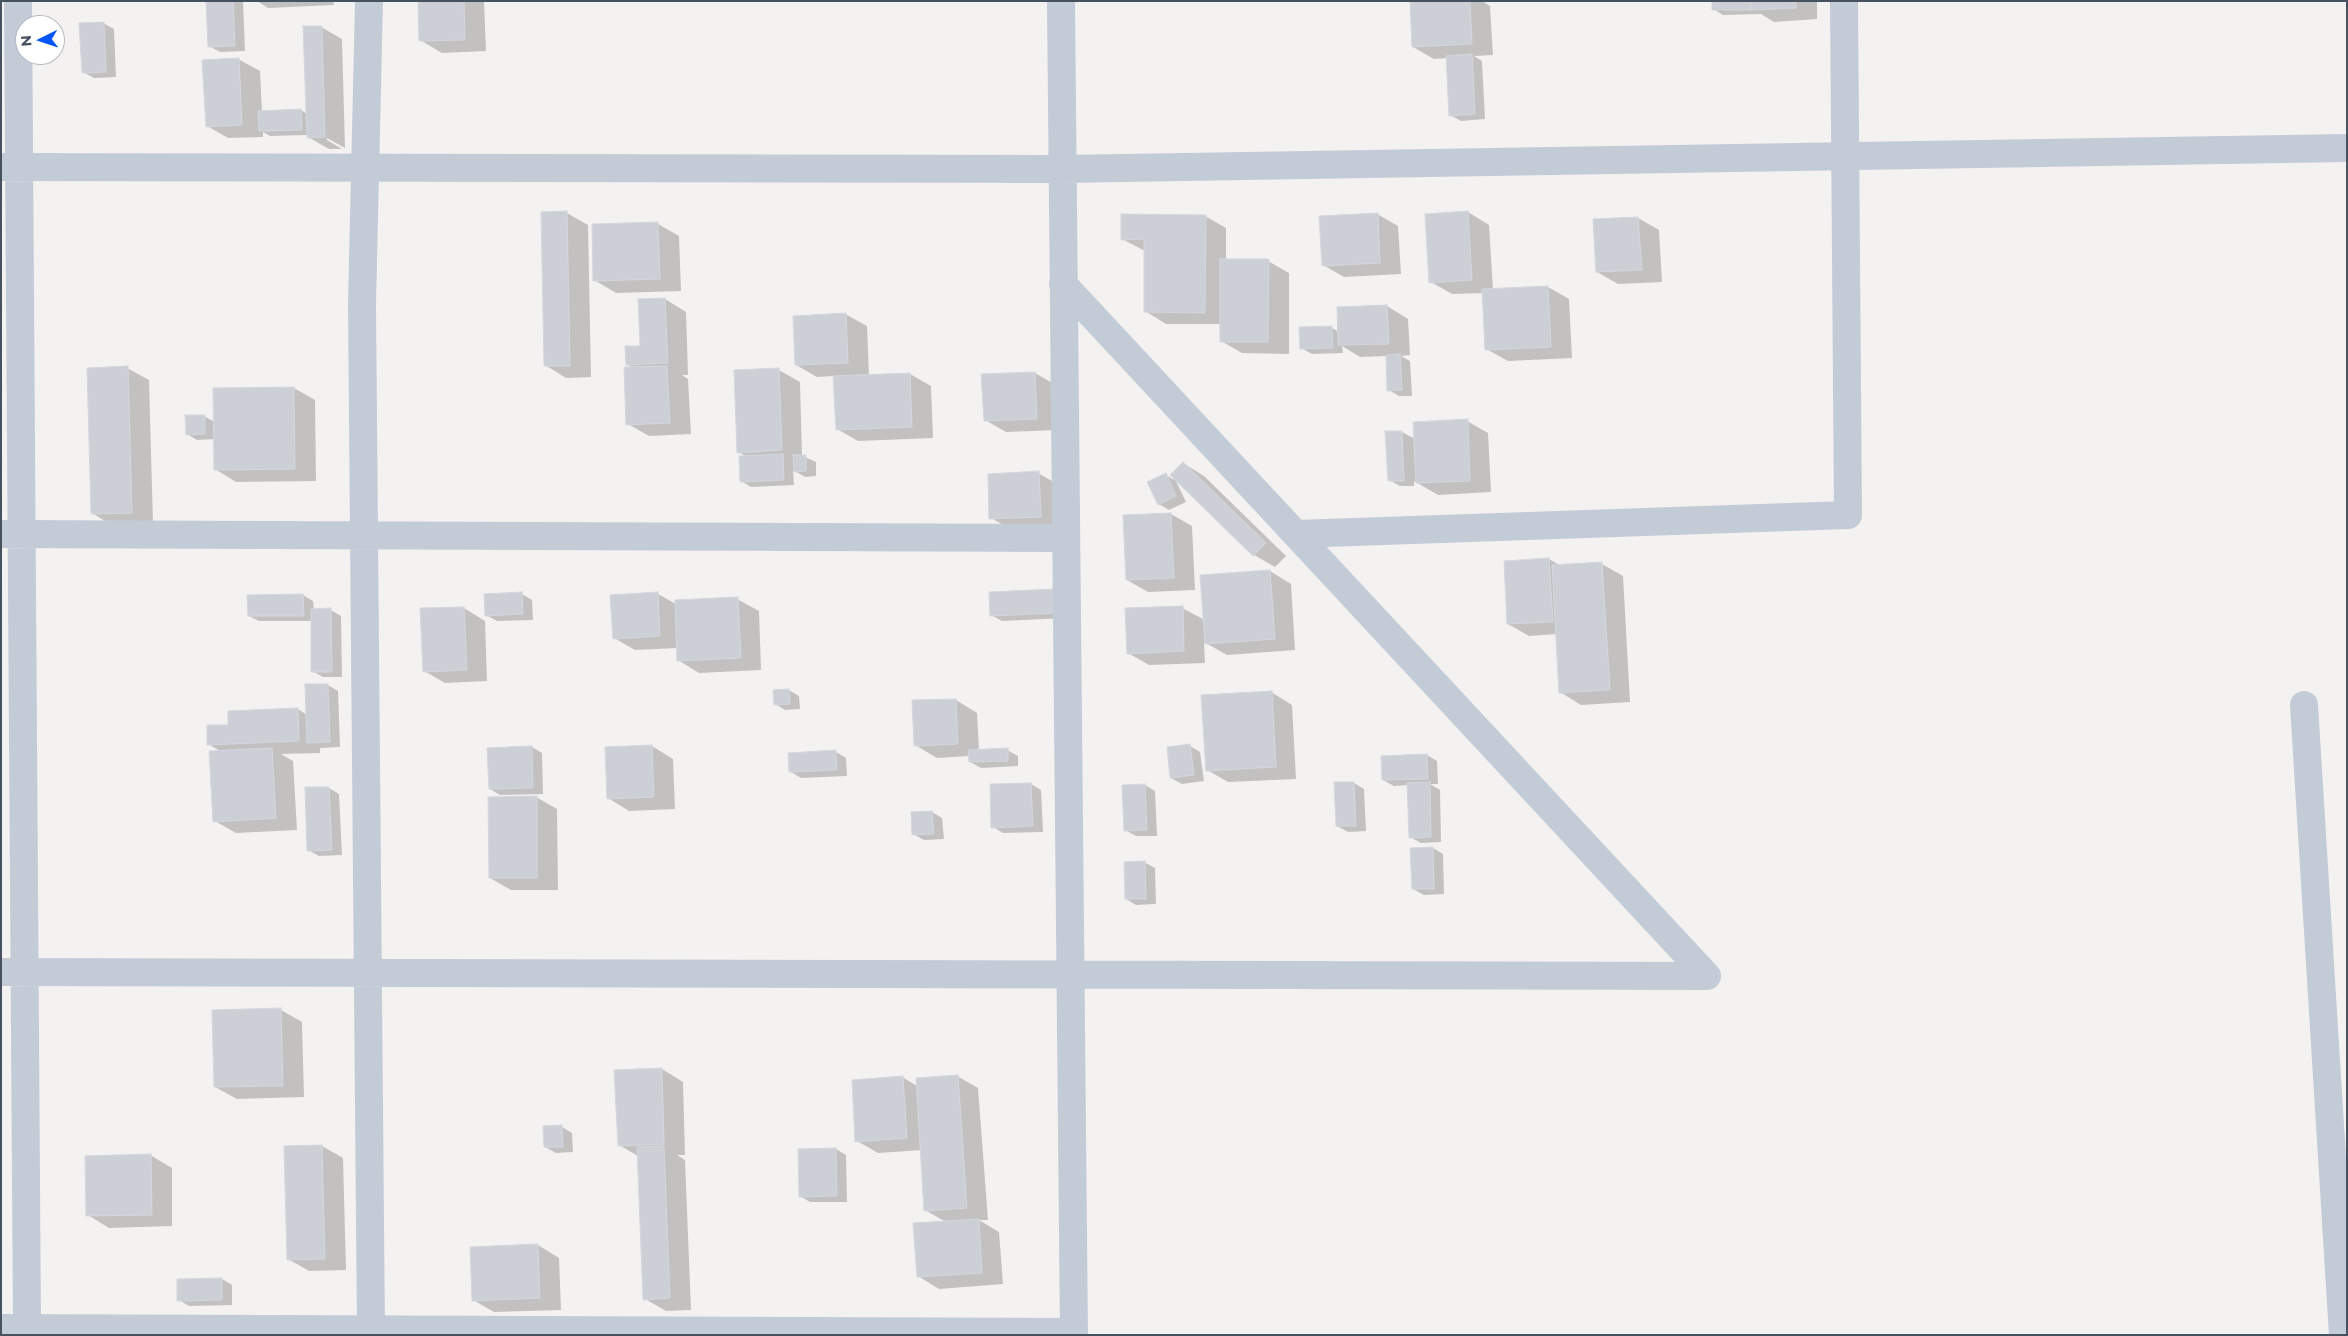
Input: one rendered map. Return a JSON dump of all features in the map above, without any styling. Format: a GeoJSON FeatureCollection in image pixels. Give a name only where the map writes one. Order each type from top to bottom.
{"type":"FeatureCollection","features":[{"type":"Feature","properties":{"kind":"street"},"geometry":{"type":"LineString","coordinates":[[18,1],[10,167],[14,1328],[371,1332],[1074,1333],[1061,1]]}},
{"type":"Feature","properties":{"kind":"street"},"geometry":{"type":"LineString","coordinates":[[369,1],[362,304],[371,1332]]}},
{"type":"Feature","properties":{"kind":"street"},"geometry":{"type":"LineString","coordinates":[[1296,534],[1848,515],[1844,1]]}},
{"type":"Feature","properties":{"kind":"street"},"geometry":{"type":"LineString","coordinates":[[10,167],[1062,169],[2347,148]]}},
{"type":"Feature","properties":{"kind":"street"},"geometry":{"type":"LineString","coordinates":[[13,972],[1706,976],[1064,284]]}},
{"type":"Feature","properties":{"kind":"street"},"geometry":{"type":"LineString","coordinates":[[12,534],[1066,538]]}},
{"type":"Feature","properties":{"kind":"street"},"geometry":{"type":"LineString","coordinates":[[2304,704],[2344,1335]]}},
{"type":"Feature","properties":{"kind":"building"},"geometry":{"type":"Polygon","coordinates":[[[206,1],[233,1],[235,46],[208,47],[206,1]]]}},
{"type":"Feature","properties":{"kind":"building"},"geometry":{"type":"Polygon","coordinates":[[[418,1],[464,1],[465,40],[419,41],[418,1]]]}},
{"type":"Feature","properties":{"kind":"building"},"geometry":{"type":"Polygon","coordinates":[[[1410,1],[1470,1],[1472,44],[1412,47],[1410,1]]]}},
{"type":"Feature","properties":{"kind":"building"},"geometry":{"type":"Polygon","coordinates":[[[1712,1],[1751,1],[1751,10],[1712,10],[1712,1]]]}},
{"type":"Feature","properties":{"kind":"building"},"geometry":{"type":"Polygon","coordinates":[[[1751,1],[1796,1],[1796,8],[1751,10],[1751,1]]]}},
{"type":"Feature","properties":{"kind":"building"},"geometry":{"type":"Polygon","coordinates":[[[104,22],[106,72],[82,73],[79,23],[104,22]]]}},
{"type":"Feature","properties":{"kind":"building"},"geometry":{"type":"Polygon","coordinates":[[[303,26],[322,26],[325,137],[307,138],[303,26]]]}},
{"type":"Feature","properties":{"kind":"building"},"geometry":{"type":"Polygon","coordinates":[[[1472,54],[1475,114],[1449,116],[1446,56],[1472,54]]]}},
{"type":"Feature","properties":{"kind":"building"},"geometry":{"type":"Polygon","coordinates":[[[239,58],[242,125],[206,127],[202,60],[239,58]]]}},
{"type":"Feature","properties":{"kind":"building"},"geometry":{"type":"Polygon","coordinates":[[[301,109],[302,130],[259,131],[258,111],[301,109]]]}},
{"type":"Feature","properties":{"kind":"building"},"geometry":{"type":"Polygon","coordinates":[[[567,211],[570,366],[544,366],[541,212],[567,211]]]}},
{"type":"Feature","properties":{"kind":"building"},"geometry":{"type":"Polygon","coordinates":[[[1468,211],[1472,280],[1429,283],[1425,214],[1468,211]]]}},
{"type":"Feature","properties":{"kind":"building"},"geometry":{"type":"Polygon","coordinates":[[[1378,213],[1380,263],[1322,266],[1319,216],[1378,213]]]}},
{"type":"Feature","properties":{"kind":"building"},"geometry":{"type":"Polygon","coordinates":[[[1121,214],[1206,215],[1205,313],[1144,312],[1144,239],[1121,240],[1121,214]]]}},
{"type":"Feature","properties":{"kind":"building"},"geometry":{"type":"Polygon","coordinates":[[[1638,217],[1642,270],[1596,272],[1593,219],[1638,217]]]}},
{"type":"Feature","properties":{"kind":"building"},"geometry":{"type":"Polygon","coordinates":[[[658,222],[660,279],[593,281],[592,224],[658,222]]]}},
{"type":"Feature","properties":{"kind":"building"},"geometry":{"type":"Polygon","coordinates":[[[1220,259],[1269,259],[1268,342],[1220,342],[1220,259]]]}},
{"type":"Feature","properties":{"kind":"building"},"geometry":{"type":"Polygon","coordinates":[[[1548,286],[1551,347],[1485,350],[1482,289],[1548,286]]]}},
{"type":"Feature","properties":{"kind":"building"},"geometry":{"type":"Polygon","coordinates":[[[665,298],[668,363],[626,365],[625,346],[640,346],[638,299],[665,298]]]}},
{"type":"Feature","properties":{"kind":"building"},"geometry":{"type":"Polygon","coordinates":[[[1387,305],[1389,344],[1338,345],[1337,307],[1387,305]]]}},
{"type":"Feature","properties":{"kind":"building"},"geometry":{"type":"Polygon","coordinates":[[[846,313],[848,363],[795,365],[793,316],[846,313]]]}},
{"type":"Feature","properties":{"kind":"building"},"geometry":{"type":"Polygon","coordinates":[[[1332,326],[1333,348],[1300,349],[1299,327],[1332,326]]]}},
{"type":"Feature","properties":{"kind":"building"},"geometry":{"type":"Polygon","coordinates":[[[1400,354],[1402,390],[1387,391],[1386,355],[1400,354]]]}},
{"type":"Feature","properties":{"kind":"building"},"geometry":{"type":"Polygon","coordinates":[[[128,366],[132,513],[91,514],[87,368],[128,366]]]}},
{"type":"Feature","properties":{"kind":"building"},"geometry":{"type":"Polygon","coordinates":[[[667,366],[670,423],[626,425],[624,367],[667,366]]]}},
{"type":"Feature","properties":{"kind":"building"},"geometry":{"type":"Polygon","coordinates":[[[779,368],[782,450],[737,453],[734,370],[779,368]]]}},
{"type":"Feature","properties":{"kind":"building"},"geometry":{"type":"Polygon","coordinates":[[[1035,372],[1037,419],[984,421],[981,374],[1035,372]]]}},
{"type":"Feature","properties":{"kind":"building"},"geometry":{"type":"Polygon","coordinates":[[[910,373],[912,427],[836,430],[833,376],[910,373]]]}},
{"type":"Feature","properties":{"kind":"building"},"geometry":{"type":"Polygon","coordinates":[[[294,387],[295,469],[214,470],[213,388],[294,387]]]}},
{"type":"Feature","properties":{"kind":"building"},"geometry":{"type":"Polygon","coordinates":[[[185,415],[205,415],[205,434],[186,435],[185,415]]]}},
{"type":"Feature","properties":{"kind":"building"},"geometry":{"type":"Polygon","coordinates":[[[1468,419],[1470,481],[1416,483],[1413,422],[1468,419]]]}},
{"type":"Feature","properties":{"kind":"building"},"geometry":{"type":"Polygon","coordinates":[[[1385,431],[1402,431],[1404,481],[1388,481],[1385,431]]]}},
{"type":"Feature","properties":{"kind":"building"},"geometry":{"type":"Polygon","coordinates":[[[783,454],[784,480],[740,482],[739,456],[783,454]]]}},
{"type":"Feature","properties":{"kind":"building"},"geometry":{"type":"Polygon","coordinates":[[[793,455],[806,455],[806,471],[794,472],[793,455]]]}},
{"type":"Feature","properties":{"kind":"building"},"geometry":{"type":"Polygon","coordinates":[[[1183,462],[1266,543],[1253,556],[1170,475],[1183,462]]]}},
{"type":"Feature","properties":{"kind":"building"},"geometry":{"type":"Polygon","coordinates":[[[1039,471],[1041,517],[989,519],[988,474],[1039,471]]]}},
{"type":"Feature","properties":{"kind":"building"},"geometry":{"type":"Polygon","coordinates":[[[1166,473],[1176,496],[1158,505],[1147,482],[1166,473]]]}},
{"type":"Feature","properties":{"kind":"building"},"geometry":{"type":"Polygon","coordinates":[[[1171,513],[1174,578],[1126,580],[1123,515],[1171,513]]]}},
{"type":"Feature","properties":{"kind":"building"},"geometry":{"type":"Polygon","coordinates":[[[1549,558],[1553,622],[1507,624],[1504,561],[1549,558]]]}},
{"type":"Feature","properties":{"kind":"building"},"geometry":{"type":"Polygon","coordinates":[[[1602,562],[1610,690],[1559,693],[1552,565],[1602,562]]]}},
{"type":"Feature","properties":{"kind":"building"},"geometry":{"type":"Polygon","coordinates":[[[1270,570],[1275,639],[1205,644],[1200,575],[1270,570]]]}},
{"type":"Feature","properties":{"kind":"building"},"geometry":{"type":"Polygon","coordinates":[[[1054,589],[1056,613],[990,616],[989,592],[1054,589]]]}},
{"type":"Feature","properties":{"kind":"building"},"geometry":{"type":"Polygon","coordinates":[[[522,592],[523,614],[485,616],[484,594],[522,592]]]}},
{"type":"Feature","properties":{"kind":"building"},"geometry":{"type":"Polygon","coordinates":[[[658,592],[660,636],[613,639],[610,595],[658,592]]]}},
{"type":"Feature","properties":{"kind":"building"},"geometry":{"type":"Polygon","coordinates":[[[303,594],[304,616],[248,616],[247,595],[303,594]]]}},
{"type":"Feature","properties":{"kind":"building"},"geometry":{"type":"Polygon","coordinates":[[[738,597],[741,658],[677,661],[675,600],[738,597]]]}},
{"type":"Feature","properties":{"kind":"building"},"geometry":{"type":"Polygon","coordinates":[[[1183,606],[1184,651],[1127,654],[1125,608],[1183,606]]]}},
{"type":"Feature","properties":{"kind":"building"},"geometry":{"type":"Polygon","coordinates":[[[464,607],[467,670],[423,672],[420,608],[464,607]]]}},
{"type":"Feature","properties":{"kind":"building"},"geometry":{"type":"Polygon","coordinates":[[[331,608],[332,672],[311,672],[311,609],[331,608]]]}},
{"type":"Feature","properties":{"kind":"building"},"geometry":{"type":"Polygon","coordinates":[[[305,684],[328,684],[330,742],[307,743],[305,684]]]}},
{"type":"Feature","properties":{"kind":"building"},"geometry":{"type":"Polygon","coordinates":[[[789,689],[790,704],[774,705],[773,690],[789,689]]]}},
{"type":"Feature","properties":{"kind":"building"},"geometry":{"type":"Polygon","coordinates":[[[1272,691],[1276,767],[1206,771],[1201,695],[1272,691]]]}},
{"type":"Feature","properties":{"kind":"building"},"geometry":{"type":"Polygon","coordinates":[[[956,699],[958,744],[914,746],[912,700],[956,699]]]}},
{"type":"Feature","properties":{"kind":"building"},"geometry":{"type":"Polygon","coordinates":[[[298,708],[299,741],[207,745],[207,725],[228,725],[228,711],[298,708]]]}},
{"type":"Feature","properties":{"kind":"building"},"geometry":{"type":"Polygon","coordinates":[[[1190,744],[1194,775],[1170,778],[1167,747],[1190,744]]]}},
{"type":"Feature","properties":{"kind":"building"},"geometry":{"type":"Polygon","coordinates":[[[652,745],[654,797],[607,799],[605,747],[652,745]]]}},
{"type":"Feature","properties":{"kind":"building"},"geometry":{"type":"Polygon","coordinates":[[[532,746],[533,788],[489,789],[487,748],[532,746]]]}},
{"type":"Feature","properties":{"kind":"building"},"geometry":{"type":"Polygon","coordinates":[[[272,748],[276,818],[213,822],[209,751],[272,748]]]}},
{"type":"Feature","properties":{"kind":"building"},"geometry":{"type":"Polygon","coordinates":[[[1008,748],[1008,761],[969,762],[968,750],[1008,748]]]}},
{"type":"Feature","properties":{"kind":"building"},"geometry":{"type":"Polygon","coordinates":[[[836,750],[837,770],[789,772],[788,753],[836,750]]]}},
{"type":"Feature","properties":{"kind":"building"},"geometry":{"type":"Polygon","coordinates":[[[1427,754],[1428,779],[1382,780],[1381,756],[1427,754]]]}},
{"type":"Feature","properties":{"kind":"building"},"geometry":{"type":"Polygon","coordinates":[[[1334,782],[1354,782],[1356,826],[1336,826],[1334,782]]]}},
{"type":"Feature","properties":{"kind":"building"},"geometry":{"type":"Polygon","coordinates":[[[1430,782],[1431,837],[1409,838],[1407,783],[1430,782]]]}},
{"type":"Feature","properties":{"kind":"building"},"geometry":{"type":"Polygon","coordinates":[[[1031,783],[1033,826],[991,828],[990,784],[1031,783]]]}},
{"type":"Feature","properties":{"kind":"building"},"geometry":{"type":"Polygon","coordinates":[[[1145,784],[1147,830],[1124,831],[1122,785],[1145,784]]]}},
{"type":"Feature","properties":{"kind":"building"},"geometry":{"type":"Polygon","coordinates":[[[305,787],[329,787],[332,850],[307,851],[305,787]]]}},
{"type":"Feature","properties":{"kind":"building"},"geometry":{"type":"Polygon","coordinates":[[[537,796],[537,878],[489,878],[488,797],[537,796]]]}},
{"type":"Feature","properties":{"kind":"building"},"geometry":{"type":"Polygon","coordinates":[[[932,811],[934,834],[912,835],[911,812],[932,811]]]}},
{"type":"Feature","properties":{"kind":"building"},"geometry":{"type":"Polygon","coordinates":[[[1433,847],[1434,889],[1412,889],[1410,848],[1433,847]]]}},
{"type":"Feature","properties":{"kind":"building"},"geometry":{"type":"Polygon","coordinates":[[[1145,861],[1146,899],[1125,899],[1124,862],[1145,861]]]}},
{"type":"Feature","properties":{"kind":"building"},"geometry":{"type":"Polygon","coordinates":[[[281,1008],[283,1086],[214,1087],[212,1010],[281,1008]]]}},
{"type":"Feature","properties":{"kind":"building"},"geometry":{"type":"Polygon","coordinates":[[[662,1068],[664,1144],[618,1146],[614,1070],[662,1068]]]}},
{"type":"Feature","properties":{"kind":"building"},"geometry":{"type":"Polygon","coordinates":[[[958,1075],[967,1208],[924,1211],[916,1078],[958,1075]]]}},
{"type":"Feature","properties":{"kind":"building"},"geometry":{"type":"Polygon","coordinates":[[[903,1076],[907,1138],[855,1142],[852,1080],[903,1076]]]}},
{"type":"Feature","properties":{"kind":"building"},"geometry":{"type":"Polygon","coordinates":[[[562,1125],[563,1147],[544,1147],[543,1126],[562,1125]]]}},
{"type":"Feature","properties":{"kind":"building"},"geometry":{"type":"Polygon","coordinates":[[[322,1145],[325,1259],[287,1260],[284,1146],[322,1145]]]}},
{"type":"Feature","properties":{"kind":"building"},"geometry":{"type":"Polygon","coordinates":[[[664,1146],[670,1298],[643,1300],[637,1147],[664,1146]]]}},
{"type":"Feature","properties":{"kind":"building"},"geometry":{"type":"Polygon","coordinates":[[[836,1148],[837,1196],[799,1197],[798,1149],[836,1148]]]}},
{"type":"Feature","properties":{"kind":"building"},"geometry":{"type":"Polygon","coordinates":[[[151,1154],[152,1215],[86,1216],[85,1156],[151,1154]]]}},
{"type":"Feature","properties":{"kind":"building"},"geometry":{"type":"Polygon","coordinates":[[[979,1219],[982,1273],[917,1277],[913,1223],[979,1219]]]}},
{"type":"Feature","properties":{"kind":"building"},"geometry":{"type":"Polygon","coordinates":[[[538,1244],[540,1298],[472,1301],[470,1247],[538,1244]]]}},
{"type":"Feature","properties":{"kind":"building"},"geometry":{"type":"Polygon","coordinates":[[[222,1278],[222,1300],[177,1301],[177,1279],[222,1278]]]}}]}
